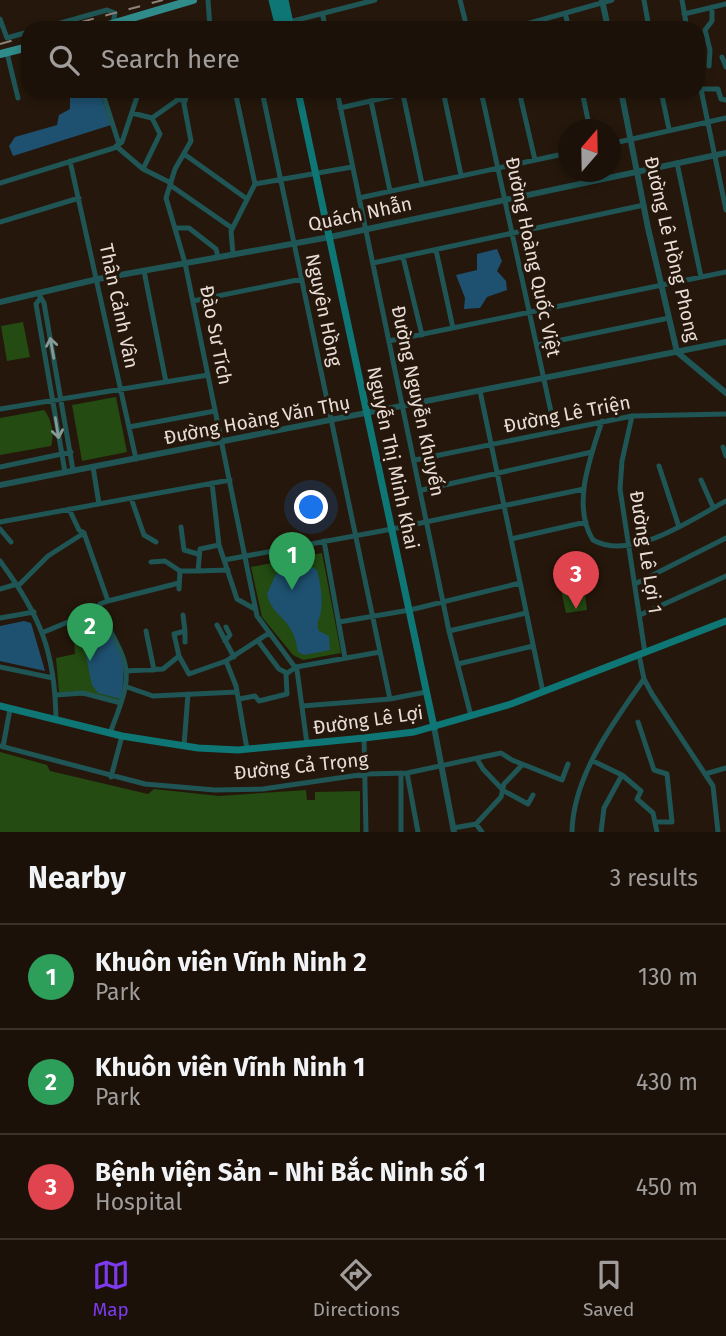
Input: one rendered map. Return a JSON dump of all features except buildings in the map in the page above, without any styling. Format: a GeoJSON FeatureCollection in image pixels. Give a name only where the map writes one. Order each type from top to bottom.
{"type":"FeatureCollection","features":[{"type":"Feature","properties":{"kind":"main road"},"geometry":{"type":"LineString","coordinates":[[123,21],[194,0]]}},
{"type":"Feature","properties":{"kind":"main road"},"geometry":{"type":"LineString","coordinates":[[272,0],[277,21]]}},
{"type":"Feature","properties":{"kind":"main road"},"geometry":{"type":"LineString","coordinates":[[278,0],[286,21]]}},
{"type":"Feature","properties":{"kind":"main road"},"geometry":{"type":"LineString","coordinates":[[285,0],[287,21]]}},
{"type":"Feature","properties":{"kind":"main road"},"geometry":{"type":"LineString","coordinates":[[3,54],[21,49]]}},
{"type":"Feature","properties":{"kind":"main road","name":"Nguyễn Thị Minh Khai"},"geometry":{"type":"LineString","coordinates":[[300,98],[433,727]]}},
{"type":"Feature","properties":{"kind":"main road","name":"Đường Lê Lợi"},"geometry":{"type":"LineString","coordinates":[[0,706],[122,736],[184,746],[247,749],[364,738],[433,727],[471,716],[543,692],[726,621]]}},
{"type":"Feature","properties":{"kind":"street"},"geometry":{"type":"LineString","coordinates":[[208,0],[210,21]]}},
{"type":"Feature","properties":{"kind":"street"},"geometry":{"type":"LineString","coordinates":[[306,21],[375,0]]}},
{"type":"Feature","properties":{"kind":"street"},"geometry":{"type":"LineString","coordinates":[[460,0],[465,21]]}},
{"type":"Feature","properties":{"kind":"street"},"geometry":{"type":"LineString","coordinates":[[537,21],[612,0]]}},
{"type":"Feature","properties":{"kind":"street"},"geometry":{"type":"LineString","coordinates":[[644,0],[648,21]]}},
{"type":"Feature","properties":{"kind":"street"},"geometry":{"type":"LineString","coordinates":[[682,0],[686,21]]}},
{"type":"Feature","properties":{"kind":"street"},"geometry":{"type":"LineString","coordinates":[[602,1],[606,21]]}},
{"type":"Feature","properties":{"kind":"street"},"geometry":{"type":"LineString","coordinates":[[684,14],[726,4]]}},
{"type":"Feature","properties":{"kind":"street"},"geometry":{"type":"LineString","coordinates":[[709,66],[710,50],[705,30],[712,21],[712,8]]}},
{"type":"Feature","properties":{"kind":"street"},"geometry":{"type":"LineString","coordinates":[[67,21],[105,10],[115,13],[114,21]]}},
{"type":"Feature","properties":{"kind":"street"},"geometry":{"type":"LineString","coordinates":[[565,13],[567,21]]}},
{"type":"Feature","properties":{"kind":"street"},"geometry":{"type":"LineString","coordinates":[[323,16],[324,21]]}},
{"type":"Feature","properties":{"kind":"street"},"geometry":{"type":"LineString","coordinates":[[0,19],[3,38],[21,34]]}},
{"type":"Feature","properties":{"kind":"street"},"geometry":{"type":"LineString","coordinates":[[3,54],[18,97]]}},
{"type":"Feature","properties":{"kind":"street"},"geometry":{"type":"LineString","coordinates":[[722,57],[726,67]]}},
{"type":"Feature","properties":{"kind":"street"},"geometry":{"type":"LineString","coordinates":[[705,89],[718,89],[720,98],[726,100]]}},
{"type":"Feature","properties":{"kind":"street"},"geometry":{"type":"LineString","coordinates":[[104,98],[118,145],[143,169],[170,184],[232,228]]}},
{"type":"Feature","properties":{"kind":"street"},"geometry":{"type":"LineString","coordinates":[[0,183],[118,145],[137,98]]}},
{"type":"Feature","properties":{"kind":"street"},"geometry":{"type":"LineString","coordinates":[[132,113],[152,117],[182,100],[179,98]]}},
{"type":"Feature","properties":{"kind":"street"},"geometry":{"type":"LineString","coordinates":[[233,254],[232,228],[255,184],[237,98]]}},
{"type":"Feature","properties":{"kind":"street","name":"Nguyên Hồng"},"geometry":{"type":"LineString","coordinates":[[263,98],[390,699]]}},
{"type":"Feature","properties":{"kind":"street","name":"Đường Nguyễn Khuyến"},"geometry":{"type":"LineString","coordinates":[[338,98],[422,489],[449,631],[471,716]]}},
{"type":"Feature","properties":{"kind":"street"},"geometry":{"type":"LineString","coordinates":[[340,108],[385,98]]}},
{"type":"Feature","properties":{"kind":"street"},"geometry":{"type":"LineString","coordinates":[[404,98],[422,184]]}},
{"type":"Feature","properties":{"kind":"street"},"geometry":{"type":"LineString","coordinates":[[444,98],[461,176]]}},
{"type":"Feature","properties":{"kind":"street","name":"Đường Hoàng Quốc Việt"},"geometry":{"type":"LineString","coordinates":[[482,98],[555,430]]}},
{"type":"Feature","properties":{"kind":"street"},"geometry":{"type":"LineString","coordinates":[[521,98],[535,160]]}},
{"type":"Feature","properties":{"kind":"street"},"geometry":{"type":"LineString","coordinates":[[583,98],[588,119]]}},
{"type":"Feature","properties":{"kind":"street","name":"Đường Lê Hồng Phong"},"geometry":{"type":"LineString","coordinates":[[622,98],[677,352],[726,393]]}},
{"type":"Feature","properties":{"kind":"street"},"geometry":{"type":"LineString","coordinates":[[662,98],[669,130]]}},
{"type":"Feature","properties":{"kind":"street"},"geometry":{"type":"LineString","coordinates":[[703,98],[726,210]]}},
{"type":"Feature","properties":{"kind":"street","name":"Đào Sư Tích"},"geometry":{"type":"LineString","coordinates":[[182,100],[191,139],[166,198],[185,263],[255,608],[258,619],[296,667],[307,744]]}},
{"type":"Feature","properties":{"kind":"street"},"geometry":{"type":"LineString","coordinates":[[372,101],[390,191]]}},
{"type":"Feature","properties":{"kind":"street"},"geometry":{"type":"LineString","coordinates":[[143,169],[160,134],[152,117]]}},
{"type":"Feature","properties":{"kind":"street"},"geometry":{"type":"LineString","coordinates":[[621,142],[726,118]]}},
{"type":"Feature","properties":{"kind":"street","name":"Quách Nhẫn"},"geometry":{"type":"LineString","coordinates":[[0,302],[38,297],[98,279],[365,230],[726,153]]}},
{"type":"Feature","properties":{"kind":"street"},"geometry":{"type":"LineString","coordinates":[[184,154],[247,199]]}},
{"type":"Feature","properties":{"kind":"street"},"geometry":{"type":"LineString","coordinates":[[359,198],[558,155]]}},
{"type":"Feature","properties":{"kind":"street","name":"Thân Cảnh Vân"},"geometry":{"type":"LineString","coordinates":[[70,161],[136,459]]}},
{"type":"Feature","properties":{"kind":"street"},"geometry":{"type":"LineString","coordinates":[[677,163],[701,276]]}},
{"type":"Feature","properties":{"kind":"street"},"geometry":{"type":"LineString","coordinates":[[255,184],[352,167]]}},
{"type":"Feature","properties":{"kind":"street"},"geometry":{"type":"LineString","coordinates":[[0,222],[79,198]]}},
{"type":"Feature","properties":{"kind":"street"},"geometry":{"type":"LineString","coordinates":[[373,263],[644,205]]}},
{"type":"Feature","properties":{"kind":"street"},"geometry":{"type":"LineString","coordinates":[[175,228],[189,228],[216,250],[218,257]]}},
{"type":"Feature","properties":{"kind":"street"},"geometry":{"type":"LineString","coordinates":[[436,250],[453,328]]}},
{"type":"Feature","properties":{"kind":"street"},"geometry":{"type":"LineString","coordinates":[[403,257],[422,335]]}},
{"type":"Feature","properties":{"kind":"street"},"geometry":{"type":"LineString","coordinates":[[144,271],[166,382]]}},
{"type":"Feature","properties":{"kind":"street"},"geometry":{"type":"LineString","coordinates":[[390,341],[726,272]]}},
{"type":"Feature","properties":{"kind":"street"},"geometry":{"type":"LineString","coordinates":[[193,301],[302,279]]}},
{"type":"Feature","properties":{"kind":"street"},"geometry":{"type":"LineString","coordinates":[[65,472],[36,304],[38,297],[44,303],[73,470]]}},
{"type":"Feature","properties":{"kind":"street"},"geometry":{"type":"LineString","coordinates":[[537,345],[669,318]]}},
{"type":"Feature","properties":{"kind":"street","name":"Đường Hoàng Văn Thụ"},"geometry":{"type":"LineString","coordinates":[[1,482],[222,443],[266,430],[276,432],[726,342]]}},
{"type":"Feature","properties":{"kind":"street"},"geometry":{"type":"LineString","coordinates":[[0,410],[208,375]]}},
{"type":"Feature","properties":{"kind":"street"},"geometry":{"type":"LineString","coordinates":[[480,391],[543,692]]}},
{"type":"Feature","properties":{"kind":"street"},"geometry":{"type":"LineString","coordinates":[[129,427],[215,411]]}},
{"type":"Feature","properties":{"kind":"street","name":"Đường Lê Triện"},"geometry":{"type":"LineString","coordinates":[[415,460],[632,416],[726,414]]}},
{"type":"Feature","properties":{"kind":"street","name":"Đường Lê Lợi 1"},"geometry":{"type":"LineString","coordinates":[[632,416],[620,471],[622,516],[631,545],[637,583],[644,678]]}},
{"type":"Feature","properties":{"kind":"street"},"geometry":{"type":"LineString","coordinates":[[602,421],[584,489],[586,522],[591,537],[597,543],[631,545],[679,527],[726,501]]}},
{"type":"Feature","properties":{"kind":"street"},"geometry":{"type":"LineString","coordinates":[[723,447],[726,456]]}},
{"type":"Feature","properties":{"kind":"street"},"geometry":{"type":"LineString","coordinates":[[422,489],[592,452]]}},
{"type":"Feature","properties":{"kind":"street"},"geometry":{"type":"LineString","coordinates":[[0,467],[71,453]]}},
{"type":"Feature","properties":{"kind":"street"},"geometry":{"type":"LineString","coordinates":[[659,466],[679,527]]}},
{"type":"Feature","properties":{"kind":"street"},"geometry":{"type":"LineString","coordinates":[[93,467],[99,504]]}},
{"type":"Feature","properties":{"kind":"street"},"geometry":{"type":"LineString","coordinates":[[0,522],[230,480]]}},
{"type":"Feature","properties":{"kind":"street"},"geometry":{"type":"LineString","coordinates":[[701,480],[713,508]]}},
{"type":"Feature","properties":{"kind":"street"},"geometry":{"type":"LineString","coordinates":[[212,483],[219,545],[224,560],[238,600],[255,608]]}},
{"type":"Feature","properties":{"kind":"street"},"geometry":{"type":"LineString","coordinates":[[224,560],[428,522],[584,489]]}},
{"type":"Feature","properties":{"kind":"street"},"geometry":{"type":"LineString","coordinates":[[131,498],[144,535],[156,542]]}},
{"type":"Feature","properties":{"kind":"street"},"geometry":{"type":"LineString","coordinates":[[69,509],[79,530],[84,533],[108,601]]}},
{"type":"Feature","properties":{"kind":"street"},"geometry":{"type":"LineString","coordinates":[[511,539],[586,522]]}},
{"type":"Feature","properties":{"kind":"street"},"geometry":{"type":"LineString","coordinates":[[181,527],[184,550],[198,554]]}},
{"type":"Feature","properties":{"kind":"street"},"geometry":{"type":"LineString","coordinates":[[0,529],[11,542]]}},
{"type":"Feature","properties":{"kind":"street"},"geometry":{"type":"LineString","coordinates":[[0,589],[18,584],[48,555],[84,533]]}},
{"type":"Feature","properties":{"kind":"street"},"geometry":{"type":"LineString","coordinates":[[637,583],[726,538]]}},
{"type":"Feature","properties":{"kind":"street"},"geometry":{"type":"LineString","coordinates":[[324,541],[345,658]]}},
{"type":"Feature","properties":{"kind":"street"},"geometry":{"type":"LineString","coordinates":[[198,571],[198,554],[202,547],[219,545]]}},
{"type":"Feature","properties":{"kind":"street"},"geometry":{"type":"LineString","coordinates":[[0,561],[18,584],[44,632],[56,695],[56,719]]}},
{"type":"Feature","properties":{"kind":"street"},"geometry":{"type":"LineString","coordinates":[[151,562],[165,561],[180,571],[228,570]]}},
{"type":"Feature","properties":{"kind":"street"},"geometry":{"type":"LineString","coordinates":[[44,632],[99,609],[100,604],[108,601],[179,586],[180,571]]}},
{"type":"Feature","properties":{"kind":"street"},"geometry":{"type":"LineString","coordinates":[[640,615],[726,576]]}},
{"type":"Feature","properties":{"kind":"street"},"geometry":{"type":"LineString","coordinates":[[339,622],[410,610],[520,583]]}},
{"type":"Feature","properties":{"kind":"street"},"geometry":{"type":"LineString","coordinates":[[99,609],[118,641],[126,671],[127,687],[110,733]]}},
{"type":"Feature","properties":{"kind":"street"},"geometry":{"type":"LineString","coordinates":[[0,618],[34,612]]}},
{"type":"Feature","properties":{"kind":"street"},"geometry":{"type":"LineString","coordinates":[[449,631],[526,612]]}},
{"type":"Feature","properties":{"kind":"street"},"geometry":{"type":"LineString","coordinates":[[183,615],[185,642]]}},
{"type":"Feature","properties":{"kind":"street"},"geometry":{"type":"LineString","coordinates":[[217,625],[234,657]]}},
{"type":"Feature","properties":{"kind":"street"},"geometry":{"type":"LineString","coordinates":[[225,640],[230,636],[226,627]]}},
{"type":"Feature","properties":{"kind":"street"},"geometry":{"type":"LineString","coordinates":[[146,631],[153,670]]}},
{"type":"Feature","properties":{"kind":"street"},"geometry":{"type":"LineString","coordinates":[[185,631],[174,633],[180,656],[189,674],[234,657],[269,633]]}},
{"type":"Feature","properties":{"kind":"street"},"geometry":{"type":"LineString","coordinates":[[258,641],[279,669],[286,673]]}},
{"type":"Feature","properties":{"kind":"street"},"geometry":{"type":"LineString","coordinates":[[458,664],[533,646]]}},
{"type":"Feature","properties":{"kind":"street"},"geometry":{"type":"LineString","coordinates":[[286,673],[296,667],[380,652]]}},
{"type":"Feature","properties":{"kind":"street"},"geometry":{"type":"LineString","coordinates":[[126,671],[168,667],[180,656]]}},
{"type":"Feature","properties":{"kind":"street"},"geometry":{"type":"LineString","coordinates":[[226,661],[238,696],[247,749]]}},
{"type":"Feature","properties":{"kind":"street"},"geometry":{"type":"LineString","coordinates":[[0,667],[53,678]]}},
{"type":"Feature","properties":{"kind":"street"},"geometry":{"type":"LineString","coordinates":[[127,687],[152,696],[254,696],[259,701],[287,694],[286,673]]}},
{"type":"Feature","properties":{"kind":"street"},"geometry":{"type":"LineString","coordinates":[[572,832],[575,805],[593,761],[644,678],[716,794],[718,832]]}},
{"type":"Feature","properties":{"kind":"street"},"geometry":{"type":"LineString","coordinates":[[302,706],[390,699],[426,692]]}},
{"type":"Feature","properties":{"kind":"street"},"geometry":{"type":"LineString","coordinates":[[56,695],[80,693],[121,704]]}},
{"type":"Feature","properties":{"kind":"street"},"geometry":{"type":"LineString","coordinates":[[184,746],[188,694]]}},
{"type":"Feature","properties":{"kind":"street"},"geometry":{"type":"LineString","coordinates":[[1,747],[10,709]]}},
{"type":"Feature","properties":{"kind":"street"},"geometry":{"type":"LineString","coordinates":[[638,722],[654,770],[667,774],[672,822],[655,822]]}},
{"type":"Feature","properties":{"kind":"street","name":"Nguyễn Thị Minh Khai"},"geometry":{"type":"LineString","coordinates":[[433,727],[454,830]]}},
{"type":"Feature","properties":{"kind":"street"},"geometry":{"type":"LineString","coordinates":[[111,777],[122,736]]}},
{"type":"Feature","properties":{"kind":"street"},"geometry":{"type":"LineString","coordinates":[[364,738],[366,832]]}},
{"type":"Feature","properties":{"kind":"street","name":"Đường Cả Trọng"},"geometry":{"type":"LineString","coordinates":[[1,747],[111,777],[170,787],[231,790],[292,786],[366,774],[441,768],[501,753],[522,765],[562,780],[568,764]]}},
{"type":"Feature","properties":{"kind":"street"},"geometry":{"type":"LineString","coordinates":[[477,759],[503,789],[528,804],[533,795]]}},
{"type":"Feature","properties":{"kind":"street"},"geometry":{"type":"LineString","coordinates":[[593,761],[622,775],[641,791],[637,799],[651,810],[657,832]]}},
{"type":"Feature","properties":{"kind":"street"},"geometry":{"type":"LineString","coordinates":[[454,830],[476,824],[522,765]]}},
{"type":"Feature","properties":{"kind":"street"},"geometry":{"type":"LineString","coordinates":[[705,774],[726,768]]}},
{"type":"Feature","properties":{"kind":"street"},"geometry":{"type":"LineString","coordinates":[[401,832],[404,773]]}},
{"type":"Feature","properties":{"kind":"street"},"geometry":{"type":"LineString","coordinates":[[404,773],[418,832]]}},
{"type":"Feature","properties":{"kind":"street"},"geometry":{"type":"LineString","coordinates":[[601,832],[604,808],[622,775]]}},
{"type":"Feature","properties":{"kind":"street"},"geometry":{"type":"LineString","coordinates":[[476,824],[483,831]]}},
{"type":"Feature","properties":{"kind":"green space"},"geometry":{"type":"Polygon","coordinates":[[[23,322],[30,357],[7,361],[1,326],[23,322]]]}},
{"type":"Feature","properties":{"kind":"green space"},"geometry":{"type":"Polygon","coordinates":[[[116,397],[127,452],[82,461],[72,405],[116,397]]]}},
{"type":"Feature","properties":{"kind":"green space"},"geometry":{"type":"Polygon","coordinates":[[[44,410],[52,427],[51,446],[0,455],[0,418],[44,410]]]}},
{"type":"Feature","properties":{"kind":"green space"},"geometry":{"type":"Polygon","coordinates":[[[322,553],[341,653],[303,660],[293,655],[262,617],[251,567],[322,553]]]}},
{"type":"Feature","properties":{"kind":"green space"},"geometry":{"type":"Polygon","coordinates":[[[583,579],[587,610],[566,613],[560,585],[583,579]]]}},
{"type":"Feature","properties":{"kind":"green space"},"geometry":{"type":"Polygon","coordinates":[[[100,617],[115,638],[121,701],[59,692],[56,658],[75,654],[73,627],[100,617]]]}},
{"type":"Feature","properties":{"kind":"green space"},"geometry":{"type":"Polygon","coordinates":[[[0,752],[47,765],[50,771],[148,794],[154,789],[219,796],[306,790],[307,800],[315,800],[315,792],[360,791],[360,832],[0,832],[0,752]]]}},
{"type":"Feature","properties":{"kind":"water"},"geometry":{"type":"Polygon","coordinates":[[[70,98],[101,98],[111,125],[13,156],[9,146],[15,137],[57,125],[59,115],[70,109],[70,98]]]}},
{"type":"Feature","properties":{"kind":"water"},"geometry":{"type":"Polygon","coordinates":[[[497,249],[502,261],[497,271],[506,281],[507,290],[487,297],[480,308],[464,309],[465,298],[456,275],[477,270],[477,254],[497,249]]]}},
{"type":"Feature","properties":{"kind":"water"},"geometry":{"type":"Polygon","coordinates":[[[310,566],[317,570],[321,590],[322,605],[318,628],[329,636],[330,650],[304,655],[298,652],[292,631],[274,609],[267,594],[276,574],[310,566]]]}},
{"type":"Feature","properties":{"kind":"water"},"geometry":{"type":"Polygon","coordinates":[[[24,621],[31,623],[45,671],[0,661],[0,626],[24,621]]]}},
{"type":"Feature","properties":{"kind":"water"},"geometry":{"type":"Polygon","coordinates":[[[107,633],[114,638],[122,653],[124,672],[121,699],[98,693],[92,685],[83,641],[107,633]]]}},
{"type":"Feature","properties":{"kind":"railway"},"geometry":{"type":"LineString","coordinates":[[85,21],[163,0]]}},
{"type":"Feature","properties":{"kind":"railway"},"geometry":{"type":"LineString","coordinates":[[0,44],[21,38]]}},
{"type":"Feature","properties":{"kind":"place","name":"Khuôn viên Vĩnh Ninh 2"},"geometry":{"type":"Point","coordinates":[292,590]}},
{"type":"Feature","properties":{"kind":"place","name":"Bệnh viện Sản - Nhi Bắc Ninh số 1"},"geometry":{"type":"Point","coordinates":[576,609]}},
{"type":"Feature","properties":{"kind":"place","name":"Khuôn viên Vĩnh Ninh 1"},"geometry":{"type":"Point","coordinates":[90,661]}}]}
